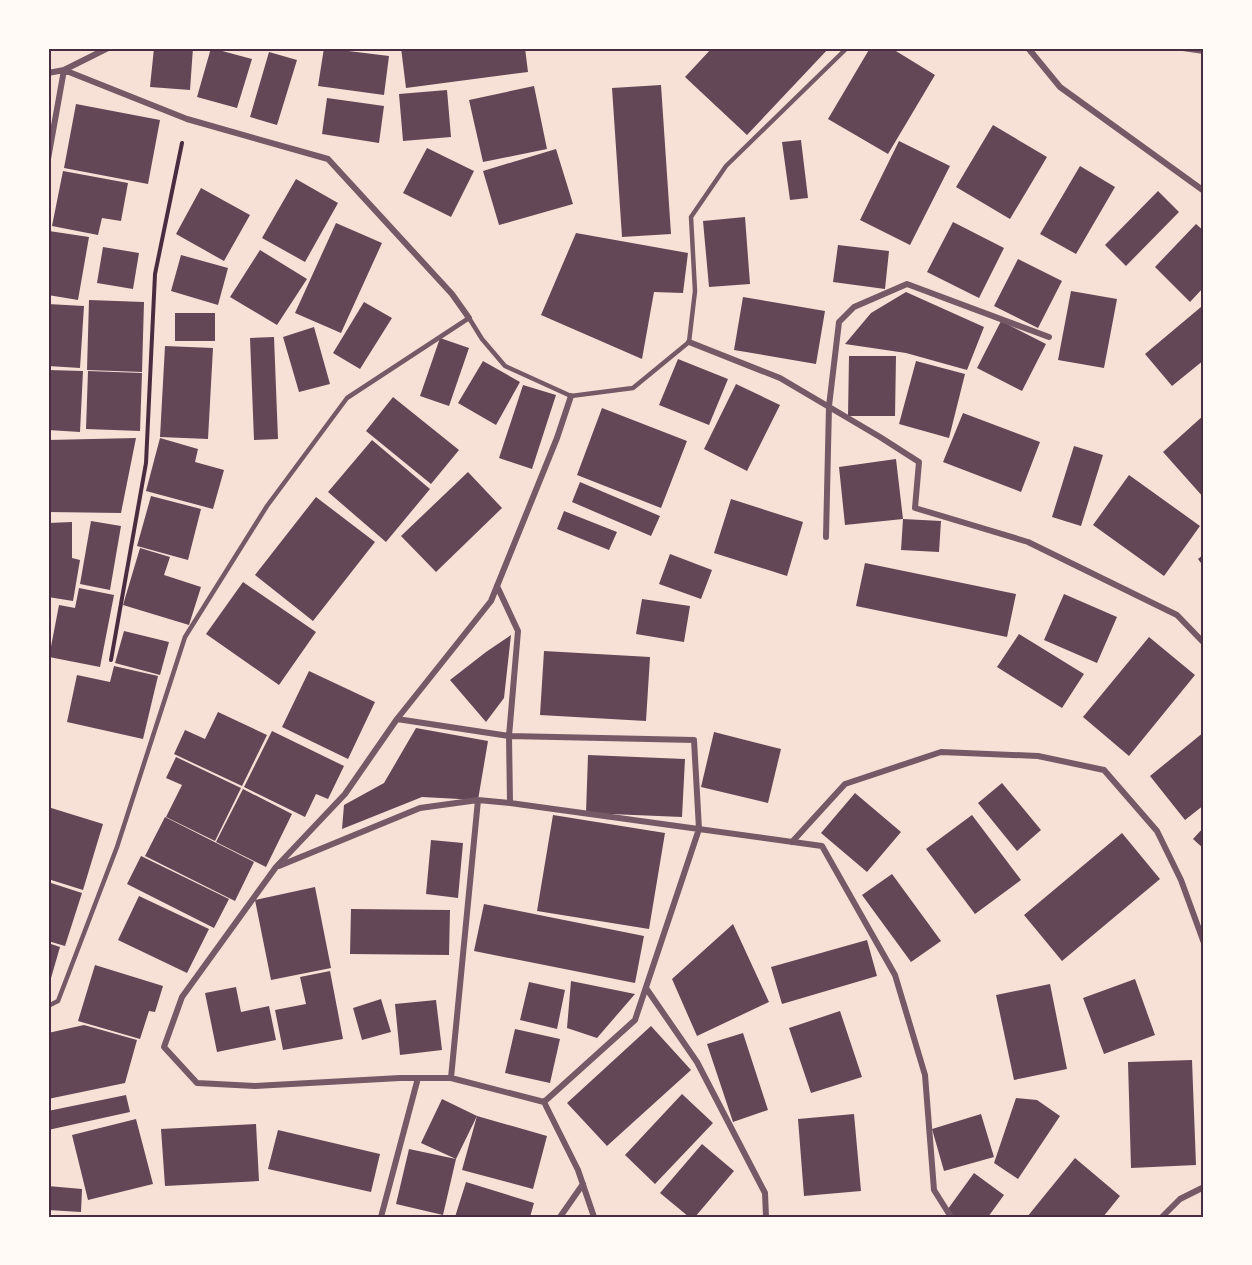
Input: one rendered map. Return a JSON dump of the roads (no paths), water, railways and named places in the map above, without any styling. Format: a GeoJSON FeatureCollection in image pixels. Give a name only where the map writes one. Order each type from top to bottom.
{"type":"FeatureCollection","features":[{"type":"Feature","properties":{"kind":"street"},"geometry":{"type":"LineString","coordinates":[[48,73],[64,70],[108,48]]}},
{"type":"Feature","properties":{"kind":"street"},"geometry":{"type":"LineString","coordinates":[[1028,48],[1060,87],[1204,191]]}},
{"type":"Feature","properties":{"kind":"street"},"geometry":{"type":"LineString","coordinates":[[1183,48],[1204,51]]}},
{"type":"Feature","properties":{"kind":"street"},"geometry":{"type":"LineString","coordinates":[[64,70],[187,119],[328,159],[452,294],[469,318]]}},
{"type":"Feature","properties":{"kind":"street"},"geometry":{"type":"LineString","coordinates":[[48,159],[64,70]]}},
{"type":"Feature","properties":{"kind":"street"},"geometry":{"type":"LineString","coordinates":[[826,537],[829,406],[839,322],[854,307],[907,284],[1049,337]]}},
{"type":"Feature","properties":{"kind":"street"},"geometry":{"type":"LineString","coordinates":[[689,342],[780,378],[880,436],[919,462],[915,508],[1028,542],[1177,615],[1204,643]]}},
{"type":"Feature","properties":{"kind":"street"},"geometry":{"type":"LineString","coordinates":[[571,396],[558,438],[491,601],[397,719],[345,794],[276,867],[182,998],[164,1047],[197,1083],[255,1086],[451,1078],[544,1102],[578,1170],[594,1217]]}},
{"type":"Feature","properties":{"kind":"street"},"geometry":{"type":"LineString","coordinates":[[497,586],[518,631],[510,736],[510,803]]}},
{"type":"Feature","properties":{"kind":"street"},"geometry":{"type":"LineString","coordinates":[[397,719],[510,736],[694,740],[699,829],[635,1020],[544,1102]]}},
{"type":"Feature","properties":{"kind":"street"},"geometry":{"type":"LineString","coordinates":[[792,842],[845,784],[941,752],[1038,756],[1104,770],[1157,831],[1181,880],[1204,943]]}},
{"type":"Feature","properties":{"kind":"street"},"geometry":{"type":"LineString","coordinates":[[276,867],[420,808],[478,800],[822,846],[895,975],[925,1075],[934,1190],[951,1217]]}},
{"type":"Feature","properties":{"kind":"street"},"geometry":{"type":"LineString","coordinates":[[451,1078],[478,800]]}},
{"type":"Feature","properties":{"kind":"street"},"geometry":{"type":"LineString","coordinates":[[646,988],[697,1062],[765,1193],[766,1217]]}},
{"type":"Feature","properties":{"kind":"street"},"geometry":{"type":"LineString","coordinates":[[381,1217],[418,1078]]}},
{"type":"Feature","properties":{"kind":"street"},"geometry":{"type":"LineString","coordinates":[[560,1217],[583,1184]]}},
{"type":"Feature","properties":{"kind":"street"},"geometry":{"type":"LineString","coordinates":[[1162,1217],[1180,1199],[1204,1187]]}},
{"type":"Feature","properties":{"kind":"lane"},"geometry":{"type":"LineString","coordinates":[[48,1006],[58,1001],[117,847],[185,637],[267,506],[347,398],[469,318],[482,339],[505,366],[571,396],[633,388],[689,342],[694,291],[691,218],[726,166],[847,48]]}}]}
